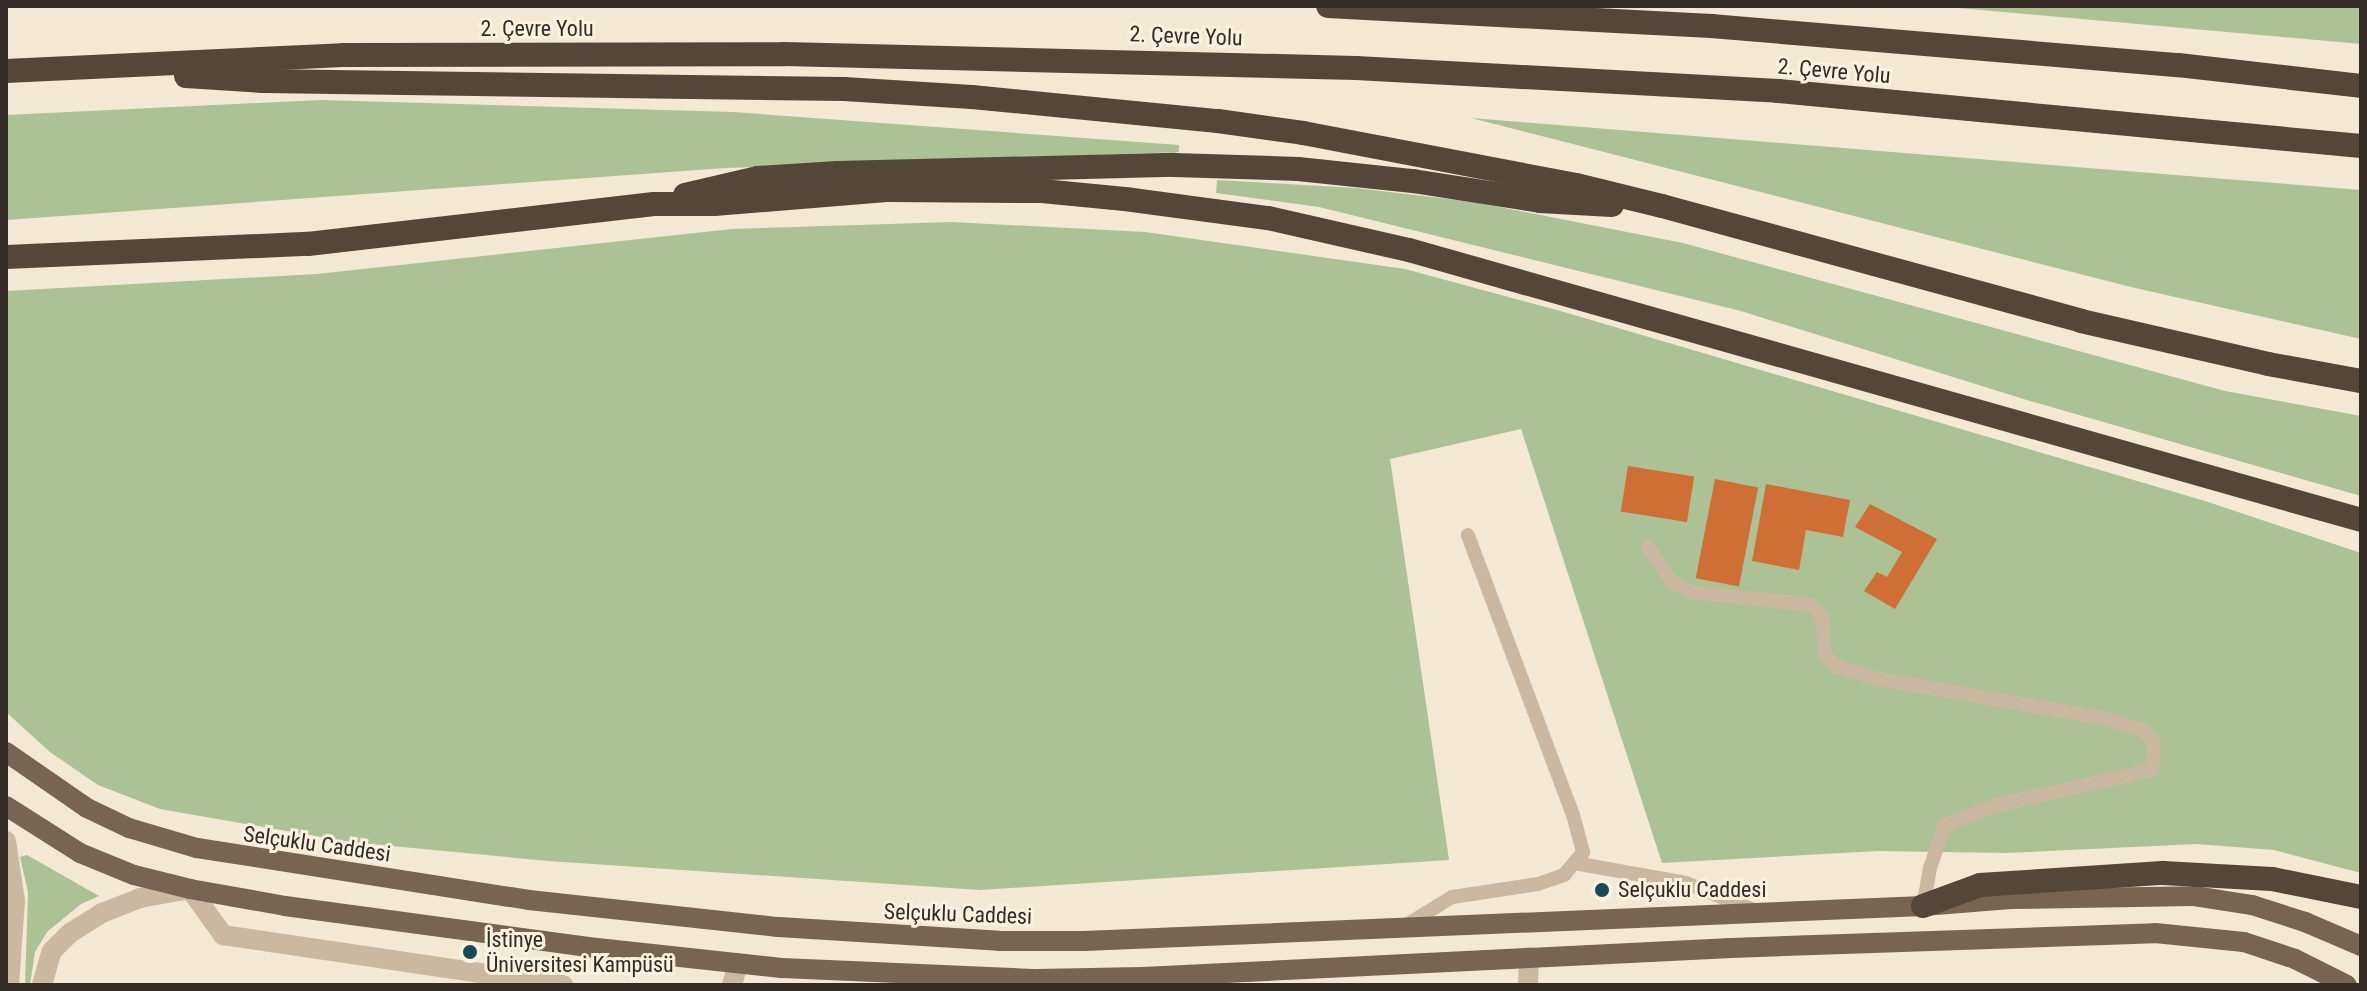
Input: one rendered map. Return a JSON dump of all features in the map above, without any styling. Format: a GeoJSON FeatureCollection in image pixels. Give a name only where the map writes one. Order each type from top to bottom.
{"type":"FeatureCollection","features":[{"type":"Feature","properties":{"kind":"highway","name":"2. Çevre Yolu"},"geometry":{"type":"LineString","coordinates":[[1328,6],[1711,26],[2178,65],[2361,86]]}},
{"type":"Feature","properties":{"kind":"highway","name":"2. Çevre Yolu"},"geometry":{"type":"LineString","coordinates":[[6,71],[343,55],[752,54],[1341,67],[1778,91],[2361,146]]}},
{"type":"Feature","properties":{"kind":"highway"},"geometry":{"type":"LineString","coordinates":[[92,69],[263,81],[828,89],[972,97],[1303,133],[1662,206],[2081,321],[2268,364],[2361,381]]}},
{"type":"Feature","properties":{"kind":"highway"},"geometry":{"type":"LineString","coordinates":[[654,204],[758,178],[1174,165],[1298,169],[1413,181],[1540,201],[1662,206]]}},
{"type":"Feature","properties":{"kind":"highway"},"geometry":{"type":"LineString","coordinates":[[6,257],[308,244],[654,204],[714,204],[889,190],[969,189],[1125,199],[1268,218],[1337,231],[1513,278],[2354,519]]}},
{"type":"Feature","properties":{"kind":"highway"},"geometry":{"type":"LineString","coordinates":[[1923,906],[1980,885],[2163,873],[2272,879],[2361,897]]}},
{"type":"Feature","properties":{"kind":"main road","name":"Selçuklu Caddesi"},"geometry":{"type":"LineString","coordinates":[[6,752],[87,808],[129,828],[197,848],[669,918],[999,941],[1168,939],[1405,926],[1923,906],[2011,899],[2194,896],[2252,905],[2305,922],[2361,946]]}},
{"type":"Feature","properties":{"kind":"main road"},"geometry":{"type":"LineString","coordinates":[[6,806],[80,853],[134,875],[190,889],[285,906],[738,964],[1038,979],[1158,977],[1529,957],[2155,933],[2244,942],[2295,959],[2347,985]]}},
{"type":"Feature","properties":{"kind":"street"},"geometry":{"type":"LineString","coordinates":[[6,841],[15,901],[9,985]]}},
{"type":"Feature","properties":{"kind":"street"},"geometry":{"type":"LineString","coordinates":[[42,985],[52,951],[70,933],[102,913],[140,898],[190,889],[223,935],[563,985]]}},
{"type":"Feature","properties":{"kind":"street"},"geometry":{"type":"LineString","coordinates":[[1528,985],[1529,957]]}},
{"type":"Feature","properties":{"kind":"street"},"geometry":{"type":"LineString","coordinates":[[732,985],[738,964]]}},
{"type":"Feature","properties":{"kind":"lane"},"geometry":{"type":"LineString","coordinates":[[1405,926],[1452,897],[1538,884],[1564,875],[1583,852],[1573,815],[1468,535]]}},
{"type":"Feature","properties":{"kind":"lane"},"geometry":{"type":"LineString","coordinates":[[1648,547],[1672,582],[1690,592],[1811,605],[1822,616],[1825,655],[1837,667],[1879,679],[2103,718],[2145,731],[2153,741],[2151,770],[1994,806],[1945,825],[1930,868],[1923,906]]}},
{"type":"Feature","properties":{"kind":"lane"},"geometry":{"type":"LineString","coordinates":[[1574,863],[1686,883],[1758,912]]}},
{"type":"Feature","properties":{"kind":"green space"},"geometry":{"type":"Polygon","coordinates":[[[1936,6],[2361,6],[2361,44],[1936,6]]]}},
{"type":"Feature","properties":{"kind":"green space"},"geometry":{"type":"Polygon","coordinates":[[[321,100],[733,112],[1179,145],[1179,152],[725,168],[6,220],[6,115],[321,100]]]}},
{"type":"Feature","properties":{"kind":"green space"},"geometry":{"type":"Polygon","coordinates":[[[1471,118],[2361,190],[2361,339],[2131,287],[1471,118]]]}},
{"type":"Feature","properties":{"kind":"green space"},"geometry":{"type":"Polygon","coordinates":[[[1217,180],[1356,188],[1474,202],[1683,243],[2225,391],[2361,416],[2361,496],[2030,401],[1741,311],[1319,207],[1216,193],[1217,180]]]}},
{"type":"Feature","properties":{"kind":"green space"},"geometry":{"type":"Polygon","coordinates":[[[952,222],[1145,232],[1405,269],[1564,312],[2205,501],[2361,553],[2361,873],[2274,850],[2197,844],[2006,853],[1878,851],[1662,863],[1521,429],[1390,459],[1449,860],[980,890],[548,861],[350,842],[160,809],[98,785],[50,752],[6,712],[6,291],[317,274],[732,229],[952,222]]]}},
{"type":"Feature","properties":{"kind":"green space"},"geometry":{"type":"Polygon","coordinates":[[[27,855],[99,896],[81,904],[47,932],[35,952],[30,985],[25,985],[28,892],[20,857],[27,855]]]}},
{"type":"Feature","properties":{"kind":"building"},"geometry":{"type":"Polygon","coordinates":[[[1628,466],[1694,476],[1687,522],[1621,511],[1628,466]]]}},
{"type":"Feature","properties":{"kind":"building"},"geometry":{"type":"Polygon","coordinates":[[[1715,479],[1758,487],[1739,587],[1696,578],[1715,479]]]}},
{"type":"Feature","properties":{"kind":"building"},"geometry":{"type":"Polygon","coordinates":[[[1766,484],[1850,500],[1843,537],[1806,530],[1799,570],[1752,561],[1766,484]]]}},
{"type":"Feature","properties":{"kind":"building"},"geometry":{"type":"Polygon","coordinates":[[[1870,504],[1937,539],[1895,609],[1864,591],[1877,572],[1887,577],[1902,552],[1855,527],[1870,504]]]}},
{"type":"Feature","properties":{"kind":"place","name":"Selçuklu Caddesi"},"geometry":{"type":"Point","coordinates":[1602,890]}},
{"type":"Feature","properties":{"kind":"place","name":"İstinye Üniversitesi Kampüsü"},"geometry":{"type":"Point","coordinates":[470,952]}}]}
